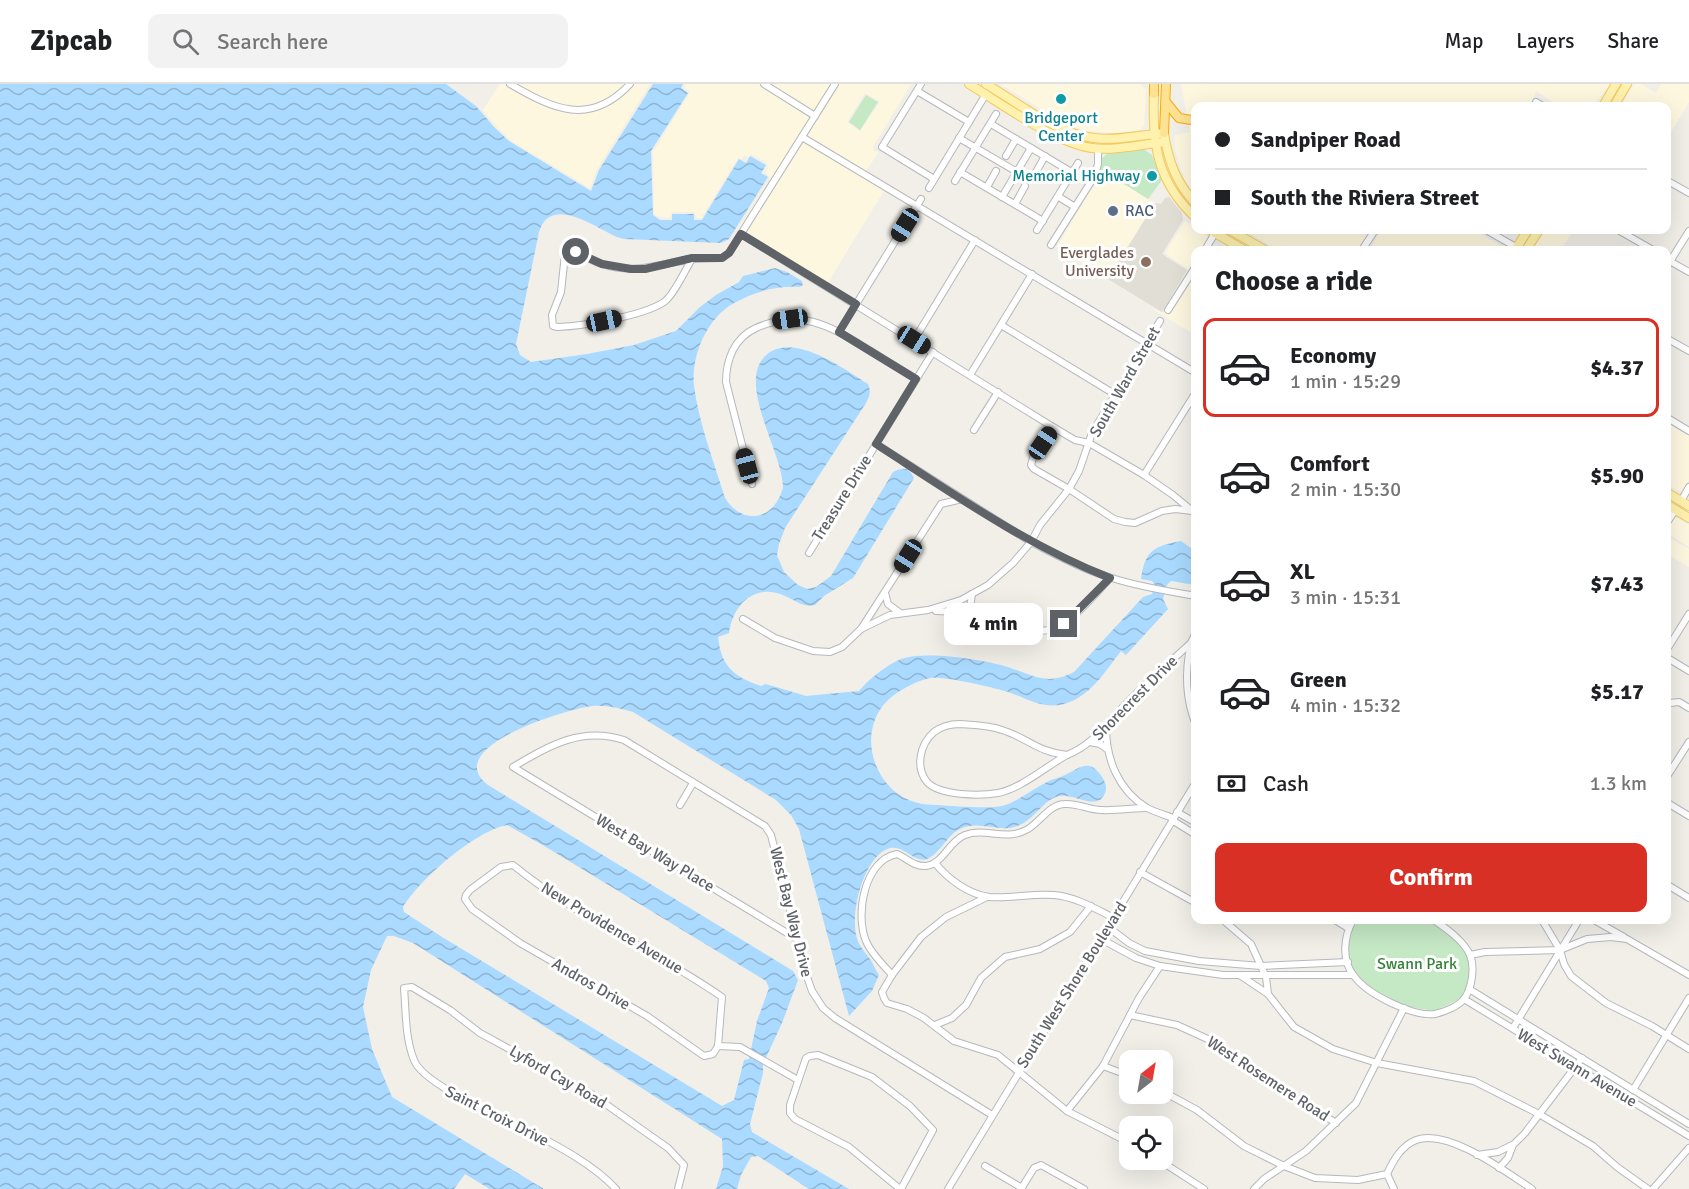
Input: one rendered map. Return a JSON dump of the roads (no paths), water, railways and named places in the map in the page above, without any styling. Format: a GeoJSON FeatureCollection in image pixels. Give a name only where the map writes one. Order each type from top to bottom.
{"type":"FeatureCollection","features":[{"type":"Feature","properties":{"kind":"highway"},"geometry":{"type":"LineString","coordinates":[[1154,84],[1154,94]]}},
{"type":"Feature","properties":{"kind":"highway"},"geometry":{"type":"LineString","coordinates":[[1165,137],[1166,84]]}},
{"type":"Feature","properties":{"kind":"highway"},"geometry":{"type":"LineString","coordinates":[[1166,102],[1179,118],[1191,120]]}},
{"type":"Feature","properties":{"kind":"main road"},"geometry":{"type":"LineString","coordinates":[[969,84],[1060,138],[1080,146],[1098,148],[1154,143],[1165,137]]}},
{"type":"Feature","properties":{"kind":"main road"},"geometry":{"type":"LineString","coordinates":[[1605,102],[1616,84]]}},
{"type":"Feature","properties":{"kind":"main road"},"geometry":{"type":"LineString","coordinates":[[1616,102],[1627,84]]}},
{"type":"Feature","properties":{"kind":"main road"},"geometry":{"type":"LineString","coordinates":[[986,94],[990,85],[1054,125],[1073,134],[1103,139],[1153,134],[1165,137]]}},
{"type":"Feature","properties":{"kind":"main road"},"geometry":{"type":"LineString","coordinates":[[1154,94],[1154,143],[1168,183],[1181,203],[1191,213]]}},
{"type":"Feature","properties":{"kind":"main road"},"geometry":{"type":"LineString","coordinates":[[1165,137],[1174,172],[1191,198]]}},
{"type":"Feature","properties":{"kind":"main road"},"geometry":{"type":"LineString","coordinates":[[1168,183],[1172,183],[1191,199]]}},
{"type":"Feature","properties":{"kind":"main road"},"geometry":{"type":"LineString","coordinates":[[1218,234],[1237,246]]}},
{"type":"Feature","properties":{"kind":"main road"},"geometry":{"type":"LineString","coordinates":[[1237,234],[1258,246]]}},
{"type":"Feature","properties":{"kind":"main road"},"geometry":{"type":"LineString","coordinates":[[1671,495],[1689,506]]}},
{"type":"Feature","properties":{"kind":"main road"},"geometry":{"type":"LineString","coordinates":[[1671,504],[1676,505],[1681,501]]}},
{"type":"Feature","properties":{"kind":"main road"},"geometry":{"type":"LineString","coordinates":[[1671,506],[1689,518]]}},
{"type":"Feature","properties":{"kind":"main road"},"geometry":{"type":"LineString","coordinates":[[1676,509],[1680,506],[1689,511]]}},
{"type":"Feature","properties":{"kind":"street"},"geometry":{"type":"LineString","coordinates":[[510,84],[545,103],[567,111],[578,111],[606,103],[630,84]]}},
{"type":"Feature","properties":{"kind":"street"},"geometry":{"type":"LineString","coordinates":[[764,84],[816,116]]}},
{"type":"Feature","properties":{"kind":"street"},"geometry":{"type":"LineString","coordinates":[[692,258],[663,303],[618,318],[589,324],[553,326],[552,315],[561,292],[565,255],[568,251],[572,250],[602,264],[631,269],[645,269],[692,258],[725,256],[835,84]]}},
{"type":"Feature","properties":{"kind":"street"},"geometry":{"type":"LineString","coordinates":[[921,84],[882,147],[934,179]]}},
{"type":"Feature","properties":{"kind":"street"},"geometry":{"type":"LineString","coordinates":[[917,91],[969,122]]}},
{"type":"Feature","properties":{"kind":"street"},"geometry":{"type":"LineString","coordinates":[[929,188],[986,94]]}},
{"type":"Feature","properties":{"kind":"street"},"geometry":{"type":"LineString","coordinates":[[955,181],[996,114]]}},
{"type":"Feature","properties":{"kind":"street"},"geometry":{"type":"LineString","coordinates":[[991,124],[1073,172]]}},
{"type":"Feature","properties":{"kind":"street"},"geometry":{"type":"LineString","coordinates":[[802,137],[919,202],[975,240],[1191,370]]}},
{"type":"Feature","properties":{"kind":"street"},"geometry":{"type":"LineString","coordinates":[[959,138],[1017,172]]}},
{"type":"Feature","properties":{"kind":"street"},"geometry":{"type":"LineString","coordinates":[[1006,156],[1016,139]]}},
{"type":"Feature","properties":{"kind":"street"},"geometry":{"type":"LineString","coordinates":[[1002,197],[1031,148]]}},
{"type":"Feature","properties":{"kind":"street"},"geometry":{"type":"LineString","coordinates":[[1051,245],[1094,177],[1098,164],[1098,148]]}},
{"type":"Feature","properties":{"kind":"street"},"geometry":{"type":"LineString","coordinates":[[1036,172],[1045,156]]}},
{"type":"Feature","properties":{"kind":"street"},"geometry":{"type":"LineString","coordinates":[[1037,230],[1078,163]]}},
{"type":"Feature","properties":{"kind":"street"},"geometry":{"type":"LineString","coordinates":[[987,188],[996,171]]}},
{"type":"Feature","properties":{"kind":"street"},"geometry":{"type":"LineString","coordinates":[[960,172],[1043,221]]}},
{"type":"Feature","properties":{"kind":"street"},"geometry":{"type":"LineString","coordinates":[[1671,183],[1689,193]]}},
{"type":"Feature","properties":{"kind":"street"},"geometry":{"type":"LineString","coordinates":[[1015,204],[1025,186]]}},
{"type":"Feature","properties":{"kind":"street"},"geometry":{"type":"LineString","coordinates":[[1059,196],[1075,207]]}},
{"type":"Feature","properties":{"kind":"street"},"geometry":{"type":"LineString","coordinates":[[839,332],[919,202]]}},
{"type":"Feature","properties":{"kind":"street"},"geometry":{"type":"LineString","coordinates":[[1671,257],[1689,231]]}},
{"type":"Feature","properties":{"kind":"street"},"geometry":{"type":"LineString","coordinates":[[741,234],[1053,427],[1075,440],[1089,443],[1144,476],[1191,510]]}},
{"type":"Feature","properties":{"kind":"street"},"geometry":{"type":"LineString","coordinates":[[1492,234],[1511,246]]}},
{"type":"Feature","properties":{"kind":"street"},"geometry":{"type":"LineString","coordinates":[[1625,234],[1646,246]]}},
{"type":"Feature","properties":{"kind":"street"},"geometry":{"type":"LineString","coordinates":[[914,340],[975,240]]}},
{"type":"Feature","properties":{"kind":"street"},"geometry":{"type":"LineString","coordinates":[[1671,261],[1689,272]]}},
{"type":"Feature","properties":{"kind":"street"},"geometry":{"type":"LineString","coordinates":[[970,375],[1032,274]]}},
{"type":"Feature","properties":{"kind":"street","name":"South Ward Street"},"geometry":{"type":"LineString","coordinates":[[1168,310],[1191,274]]}},
{"type":"Feature","properties":{"kind":"street"},"geometry":{"type":"LineString","coordinates":[[752,484],[727,391],[726,370],[734,348],[751,330],[777,321],[804,319],[828,326],[916,379]]}},
{"type":"Feature","properties":{"kind":"street","name":"South Ward Street"},"geometry":{"type":"LineString","coordinates":[[928,610],[945,606],[988,585],[1030,542],[1040,525],[1069,489],[1079,471],[1092,433],[1160,321]]}},
{"type":"Feature","properties":{"kind":"street"},"geometry":{"type":"LineString","coordinates":[[1001,325],[1116,395]]}},
{"type":"Feature","properties":{"kind":"street"},"geometry":{"type":"LineString","coordinates":[[1671,341],[1689,351]]}},
{"type":"Feature","properties":{"kind":"street","name":"Treasure Drive"},"geometry":{"type":"LineString","coordinates":[[809,553],[933,352]]}},
{"type":"Feature","properties":{"kind":"street"},"geometry":{"type":"LineString","coordinates":[[974,430],[998,392]]}},
{"type":"Feature","properties":{"kind":"street"},"geometry":{"type":"LineString","coordinates":[[1144,476],[1191,400]]}},
{"type":"Feature","properties":{"kind":"street"},"geometry":{"type":"LineString","coordinates":[[1671,420],[1689,431]]}},
{"type":"Feature","properties":{"kind":"street"},"geometry":{"type":"LineString","coordinates":[[1053,427],[1031,465],[1114,519],[1136,523],[1167,510],[1191,512]]}},
{"type":"Feature","properties":{"kind":"street"},"geometry":{"type":"LineString","coordinates":[[876,444],[1030,542],[1110,578],[1191,595]]}},
{"type":"Feature","properties":{"kind":"street"},"geometry":{"type":"LineString","coordinates":[[1681,501],[1689,487]]}},
{"type":"Feature","properties":{"kind":"street"},"geometry":{"type":"LineString","coordinates":[[1167,510],[1171,498],[1169,492]]}},
{"type":"Feature","properties":{"kind":"street"},"geometry":{"type":"LineString","coordinates":[[861,629],[940,504],[962,499]]}},
{"type":"Feature","properties":{"kind":"street"},"geometry":{"type":"LineString","coordinates":[[1671,516],[1676,509]]}},
{"type":"Feature","properties":{"kind":"street"},"geometry":{"type":"LineString","coordinates":[[743,619],[775,638],[813,651],[830,652],[842,646],[861,629],[882,618],[900,613],[928,610],[973,615],[1040,632],[1064,624],[1110,578]]}},
{"type":"Feature","properties":{"kind":"street"},"geometry":{"type":"LineString","coordinates":[[885,593],[888,604],[900,613]]}},
{"type":"Feature","properties":{"kind":"street"},"geometry":{"type":"LineString","coordinates":[[973,594],[970,608],[973,615]]}},
{"type":"Feature","properties":{"kind":"street"},"geometry":{"type":"LineString","coordinates":[[1671,643],[1689,614]]}},
{"type":"Feature","properties":{"kind":"street"},"geometry":{"type":"LineString","coordinates":[[1191,643],[1186,682],[1191,713]]}},
{"type":"Feature","properties":{"kind":"street","name":"Shorecrest Drive"},"geometry":{"type":"LineString","coordinates":[[1067,755],[1051,754],[1040,750],[1003,730],[950,724],[934,732],[922,749],[920,761],[926,781],[941,791],[999,793],[1021,784],[1037,772],[1090,742],[1122,707],[1191,643]]}},
{"type":"Feature","properties":{"kind":"street"},"geometry":{"type":"LineString","coordinates":[[1671,660],[1689,671]]}},
{"type":"Feature","properties":{"kind":"street"},"geometry":{"type":"LineString","coordinates":[[1671,703],[1679,702],[1689,708]]}},
{"type":"Feature","properties":{"kind":"street"},"geometry":{"type":"LineString","coordinates":[[1106,727],[1107,749],[1119,780],[1126,790],[1147,808]]}},
{"type":"Feature","properties":{"kind":"street","name":"West Bay Way Drive"},"geometry":{"type":"LineString","coordinates":[[513,767],[552,744],[592,735],[609,735],[624,740],[765,826],[771,835],[812,991],[823,1008],[834,1018],[992,1115]]}},
{"type":"Feature","properties":{"kind":"street"},"geometry":{"type":"LineString","coordinates":[[1090,742],[1100,744],[1107,749]]}},
{"type":"Feature","properties":{"kind":"street"},"geometry":{"type":"LineString","coordinates":[[1671,770],[1689,742]]}},
{"type":"Feature","properties":{"kind":"street","name":"West Bay Way Place"},"geometry":{"type":"LineString","coordinates":[[513,767],[797,939]]}},
{"type":"Feature","properties":{"kind":"street"},"geometry":{"type":"LineString","coordinates":[[680,805],[693,783]]}},
{"type":"Feature","properties":{"kind":"street","name":"South West Shore Boulevard"},"geometry":{"type":"LineString","coordinates":[[948,1189],[1191,790]]}},
{"type":"Feature","properties":{"kind":"street"},"geometry":{"type":"LineString","coordinates":[[892,975],[871,952],[862,930],[860,917],[862,900],[868,884],[878,864],[889,856],[897,854],[920,866],[929,866],[935,863],[955,840],[964,835],[975,832],[1005,836],[1019,833],[1029,828],[1053,808],[1064,803],[1104,810],[1147,808],[1191,822]]}},
{"type":"Feature","properties":{"kind":"street"},"geometry":{"type":"LineString","coordinates":[[1671,805],[1689,816]]}},
{"type":"Feature","properties":{"kind":"street"},"geometry":{"type":"LineString","coordinates":[[1174,817],[1191,831]]}},
{"type":"Feature","properties":{"kind":"street"},"geometry":{"type":"LineString","coordinates":[[935,863],[953,881],[987,897]]}},
{"type":"Feature","properties":{"kind":"street","name":"New Providence Avenue"},"geometry":{"type":"LineString","coordinates":[[465,899],[470,890],[501,867],[513,865],[582,915],[682,969],[722,997],[718,1046]]}},
{"type":"Feature","properties":{"kind":"street"},"geometry":{"type":"LineString","coordinates":[[1140,872],[1191,900]]}},
{"type":"Feature","properties":{"kind":"street"},"geometry":{"type":"LineString","coordinates":[[1671,887],[1689,898]]}},
{"type":"Feature","properties":{"kind":"street"},"geometry":{"type":"LineString","coordinates":[[1113,918],[1071,897],[1054,895],[987,897],[946,917],[921,937],[882,992],[887,1003],[907,1009],[935,1025],[954,1041],[998,1056],[1067,1111],[1119,1137]]}},
{"type":"Feature","properties":{"kind":"street","name":"Andros Drive"},"geometry":{"type":"LineString","coordinates":[[465,899],[471,909],[520,944],[646,1016],[704,1056],[713,1054],[718,1046]]}},
{"type":"Feature","properties":{"kind":"street"},"geometry":{"type":"LineString","coordinates":[[935,1025],[952,1018],[966,1005],[981,978],[1005,957],[1040,949],[1070,932],[1091,906]]}},
{"type":"Feature","properties":{"kind":"street"},"geometry":{"type":"LineString","coordinates":[[1228,924],[1251,944],[1266,977],[1268,994]]}},
{"type":"Feature","properties":{"kind":"street"},"geometry":{"type":"LineString","coordinates":[[1342,924],[1348,928]]}},
{"type":"Feature","properties":{"kind":"street"},"geometry":{"type":"LineString","coordinates":[[1350,924],[1345,937],[1345,953],[1352,975],[1371,990],[1404,1008],[1434,1014],[1464,999],[1469,989],[1472,972],[1470,955],[1463,945],[1439,924]]}},
{"type":"Feature","properties":{"kind":"street"},"geometry":{"type":"LineString","coordinates":[[1544,924],[1560,950],[1571,976],[1606,1003],[1689,1049]]}},
{"type":"Feature","properties":{"kind":"street"},"geometry":{"type":"LineString","coordinates":[[1513,1029],[1576,924]]}},
{"type":"Feature","properties":{"kind":"street"},"geometry":{"type":"LineString","coordinates":[[1601,924],[1689,975]]}},
{"type":"Feature","properties":{"kind":"street"},"geometry":{"type":"LineString","coordinates":[[1108,927],[1129,943],[1145,951],[1199,961],[1261,966],[1348,962]]}},
{"type":"Feature","properties":{"kind":"street"},"geometry":{"type":"LineString","coordinates":[[1101,939],[1136,958],[1160,966],[1222,975],[1266,977],[1352,975]]}},
{"type":"Feature","properties":{"kind":"street"},"geometry":{"type":"LineString","coordinates":[[1470,955],[1485,952],[1560,950],[1587,939],[1627,939]]}},
{"type":"Feature","properties":{"kind":"street"},"geometry":{"type":"LineString","coordinates":[[1067,1111],[1103,1066],[1138,998],[1160,966]]}},
{"type":"Feature","properties":{"kind":"street"},"geometry":{"type":"LineString","coordinates":[[1241,976],[1268,994],[1293,1027],[1334,1049],[1377,1063],[1474,1082],[1539,1114],[1593,1146],[1648,1189]]}},
{"type":"Feature","properties":{"kind":"street","name":"Lyford Cay Road"},"geometry":{"type":"LineString","coordinates":[[404,988],[412,987],[450,1010],[480,1033],[590,1093],[668,1148],[684,1165],[678,1189]]}},
{"type":"Feature","properties":{"kind":"street","name":"Saint Croix Drive"},"geometry":{"type":"LineString","coordinates":[[404,988],[408,1032],[414,1062],[441,1088],[530,1132],[583,1163],[616,1189]]}},
{"type":"Feature","properties":{"kind":"street","name":"West Swann Avenue"},"geometry":{"type":"LineString","coordinates":[[1469,989],[1689,1124]]}},
{"type":"Feature","properties":{"kind":"street"},"geometry":{"type":"LineString","coordinates":[[1633,1090],[1689,998]]}},
{"type":"Feature","properties":{"kind":"street","name":"West Swann Avenue"},"geometry":{"type":"LineString","coordinates":[[1464,999],[1689,1136]]}},
{"type":"Feature","properties":{"kind":"street"},"geometry":{"type":"LineString","coordinates":[[1254,1189],[1264,1179],[1306,1151],[1356,1102],[1404,1008]]}},
{"type":"Feature","properties":{"kind":"street","name":"West Rosemere Road"},"geometry":{"type":"LineString","coordinates":[[1130,1015],[1177,1025],[1212,1041],[1266,1079],[1336,1123]]}},
{"type":"Feature","properties":{"kind":"street"},"geometry":{"type":"LineString","coordinates":[[718,1046],[740,1047],[798,1080]]}},
{"type":"Feature","properties":{"kind":"street"},"geometry":{"type":"LineString","coordinates":[[818,1055],[872,1077],[910,1106],[933,1130],[901,1189],[849,1147],[795,1119],[790,1113],[790,1105],[806,1058],[818,1055]]}},
{"type":"Feature","properties":{"kind":"street"},"geometry":{"type":"LineString","coordinates":[[1477,1155],[1498,1152],[1513,1145],[1525,1133],[1582,1058]]}},
{"type":"Feature","properties":{"kind":"street"},"geometry":{"type":"LineString","coordinates":[[1103,1066],[1119,1072]]}},
{"type":"Feature","properties":{"kind":"street"},"geometry":{"type":"LineString","coordinates":[[1173,1097],[1197,1110],[1244,1146],[1315,1178],[1358,1180],[1387,1174]]}},
{"type":"Feature","properties":{"kind":"street"},"geometry":{"type":"LineString","coordinates":[[1387,1174],[1396,1155],[1413,1141],[1425,1138],[1450,1142],[1477,1155],[1532,1189]]}},
{"type":"Feature","properties":{"kind":"street"},"geometry":{"type":"LineString","coordinates":[[1499,1168],[1508,1158],[1513,1145]]}},
{"type":"Feature","properties":{"kind":"street"},"geometry":{"type":"LineString","coordinates":[[1653,1189],[1689,1148]]}},
{"type":"Feature","properties":{"kind":"street"},"geometry":{"type":"LineString","coordinates":[[985,1166],[1022,1189],[1034,1168],[1041,1165],[1084,1189]]}},
{"type":"Feature","properties":{"kind":"street"},"geometry":{"type":"LineString","coordinates":[[1173,1169],[1204,1189]]}},
{"type":"Feature","properties":{"kind":"street"},"geometry":{"type":"LineString","coordinates":[[1387,1174],[1394,1189]]}},
{"type":"Feature","properties":{"kind":"water"},"geometry":{"type":"Polygon","coordinates":[[[0,84],[446,84],[476,106],[509,141],[591,191],[599,170],[653,84],[683,84],[681,88],[688,93],[651,151],[653,215],[660,220],[672,220],[672,214],[694,214],[694,220],[702,220],[739,159],[746,163],[750,156],[766,165],[761,173],[768,177],[729,239],[721,243],[624,239],[574,216],[553,215],[545,221],[539,232],[516,344],[520,355],[531,362],[634,345],[676,331],[700,307],[739,282],[743,276],[775,268],[802,281],[803,285],[800,287],[766,290],[734,303],[716,318],[698,350],[694,374],[696,400],[725,498],[742,514],[756,516],[770,510],[781,493],[783,487],[781,472],[757,395],[756,377],[760,362],[772,351],[783,348],[808,351],[822,357],[868,384],[870,391],[866,403],[785,528],[777,555],[784,572],[798,585],[807,589],[816,587],[831,576],[893,472],[906,469],[914,478],[853,578],[811,606],[803,605],[774,592],[755,594],[740,605],[729,633],[718,637],[726,663],[743,679],[761,686],[766,684],[806,696],[859,691],[877,674],[899,660],[909,657],[936,656],[981,661],[1039,678],[1054,679],[1074,672],[1143,597],[1152,594],[1155,585],[1152,581],[1141,579],[1145,562],[1152,551],[1181,541],[1191,548],[1191,584],[1171,581],[1167,585],[1163,599],[1168,609],[1126,655],[1121,651],[1093,686],[1080,697],[1063,704],[1046,705],[968,682],[930,678],[907,687],[883,705],[872,731],[871,745],[874,759],[887,784],[902,797],[911,801],[960,807],[1002,806],[1083,766],[1096,769],[1105,783],[1106,791],[1102,798],[1091,802],[1066,796],[1053,798],[1026,821],[1010,828],[972,826],[960,829],[932,857],[927,859],[918,859],[895,848],[880,853],[865,874],[855,918],[858,941],[879,975],[872,991],[849,1016],[799,829],[791,815],[776,800],[633,712],[612,707],[592,706],[558,714],[512,732],[493,744],[480,757],[477,771],[488,785],[793,971],[798,980],[763,1064],[763,1073],[750,1124],[752,1132],[849,1189],[809,1189],[758,1156],[751,1157],[741,1175],[737,1189],[716,1189],[723,1166],[722,1139],[413,943],[394,936],[387,936],[371,970],[363,1007],[372,1049],[392,1097],[544,1189],[490,1189],[465,1174],[454,1189],[0,1189],[0,84]],[[507,825],[480,836],[449,858],[422,883],[403,907],[404,912],[442,937],[722,1106],[734,1100],[744,1060],[749,1059],[757,1021],[769,988],[766,981],[507,825]]]}},
{"type":"Feature","properties":{"kind":"place","name":"Bridgeport Center"},"geometry":{"type":"Point","coordinates":[1061,99]}},
{"type":"Feature","properties":{"kind":"place","name":"Memorial Highway"},"geometry":{"type":"Point","coordinates":[1152,176]}},
{"type":"Feature","properties":{"kind":"place","name":"RAC"},"geometry":{"type":"Point","coordinates":[1113,211]}},
{"type":"Feature","properties":{"kind":"place","name":"Everglades University"},"geometry":{"type":"Point","coordinates":[1146,262]}},
{"type":"Feature","properties":{"kind":"park label","name":"Swann Park"},"geometry":{"type":"Point","coordinates":[1417,964]}}]}
